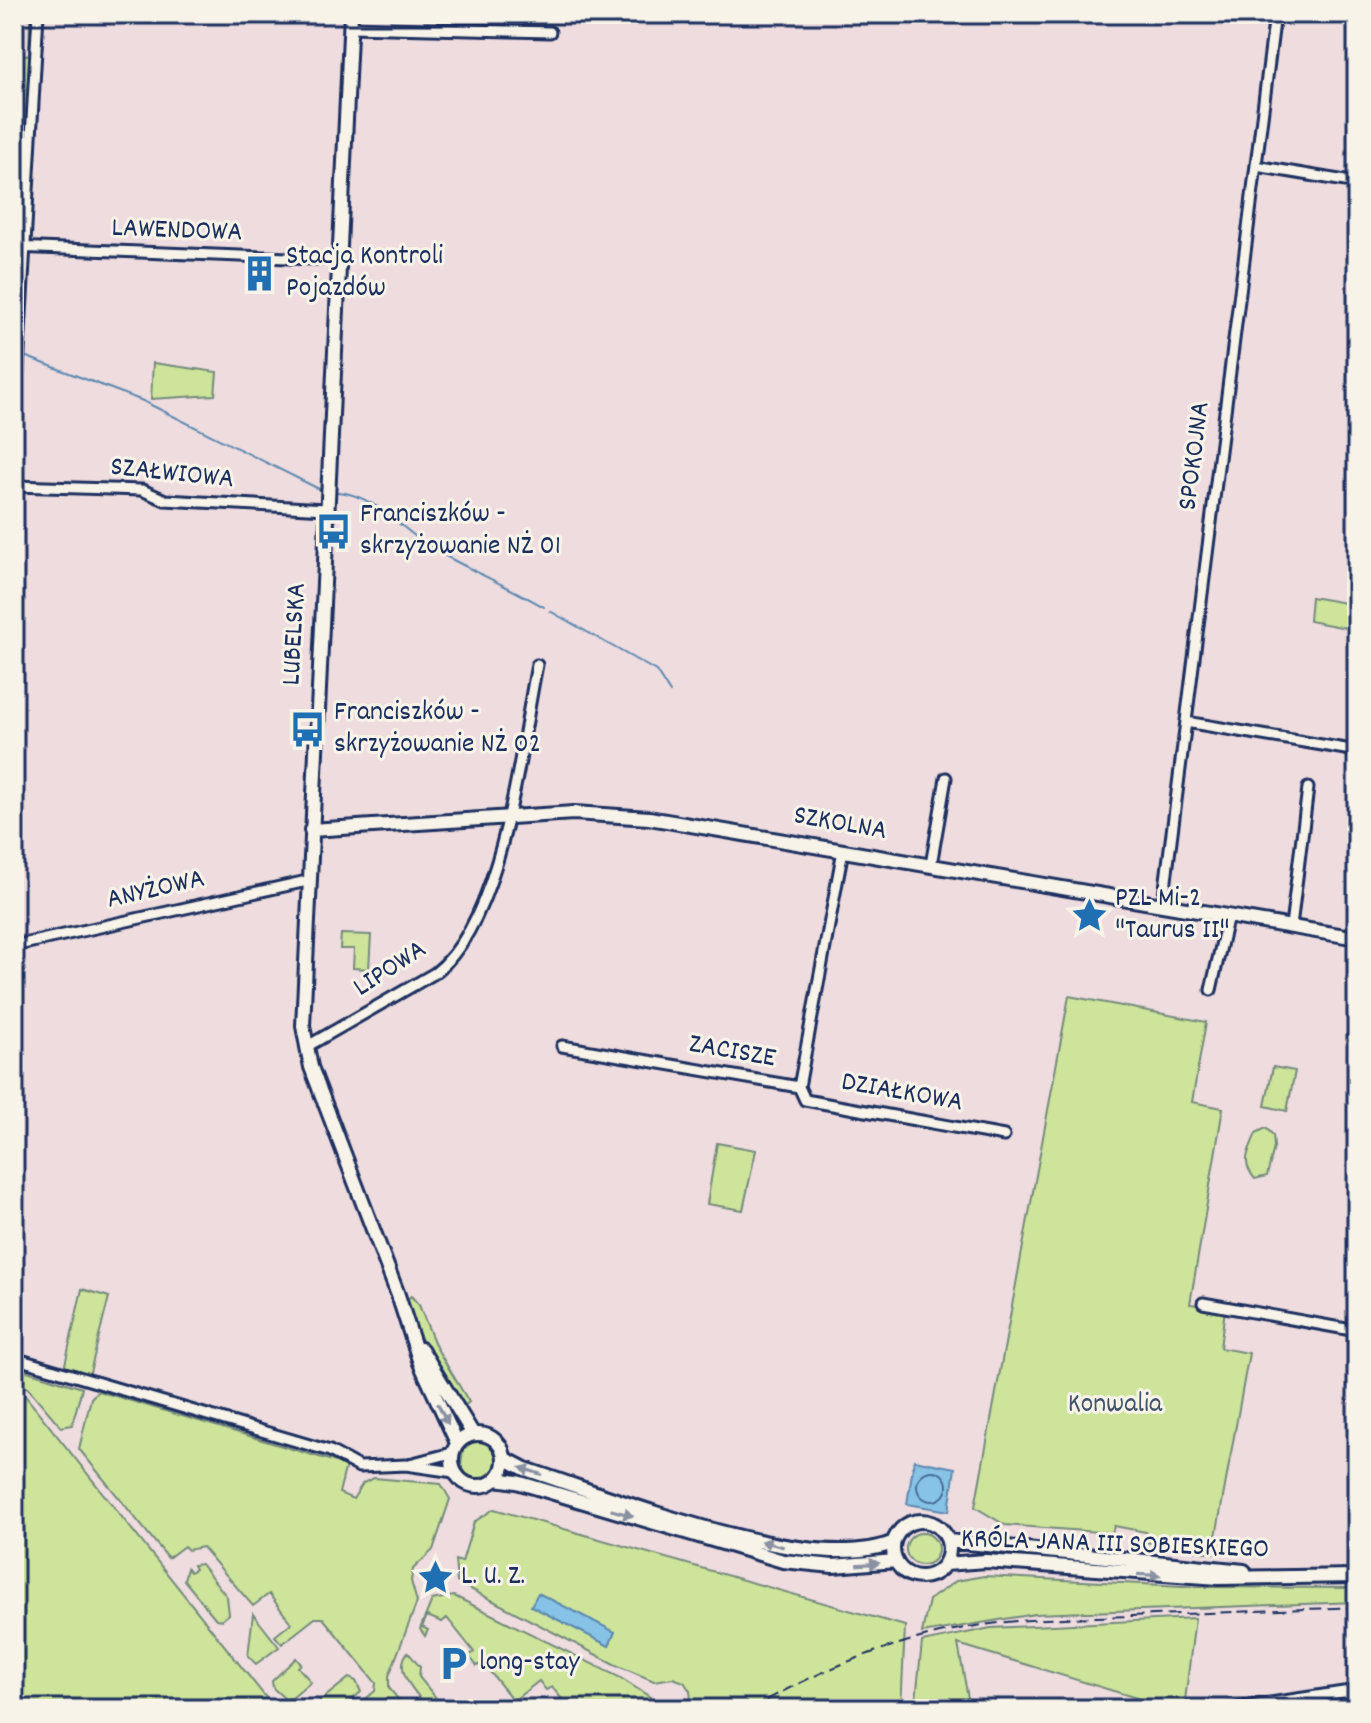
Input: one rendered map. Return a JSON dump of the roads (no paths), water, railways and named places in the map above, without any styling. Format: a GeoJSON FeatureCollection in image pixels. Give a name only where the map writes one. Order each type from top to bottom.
{"type":"FeatureCollection","features":[{"type":"Feature","properties":{"kind":"main road","name":"LUBELSKA"},"geometry":{"type":"LineString","coordinates":[[351,20],[302,1000],[306,1047],[420,1363],[455,1448]]}},
{"type":"Feature","properties":{"kind":"main road","name":"SZKOLNA"},"geometry":{"type":"LineString","coordinates":[[311,830],[574,813],[634,816],[1357,938]]}},
{"type":"Feature","properties":{"kind":"main road","name":"LUBELSKA"},"geometry":{"type":"LineString","coordinates":[[411,1332],[473,1434]]}},
{"type":"Feature","properties":{"kind":"main road"},"geometry":{"type":"LineString","coordinates":[[894,1542],[896,1561],[907,1574],[923,1578],[934,1574],[945,1564],[948,1541],[936,1525],[921,1521],[906,1526],[894,1542],[849,1551],[790,1549],[513,1465],[504,1458],[494,1439],[473,1434],[455,1448],[454,1472],[473,1486],[485,1485],[496,1479],[517,1482],[783,1561],[833,1566],[896,1561]]}},
{"type":"Feature","properties":{"kind":"main road"},"geometry":{"type":"LineString","coordinates":[[496,1479],[504,1458]]}},
{"type":"Feature","properties":{"kind":"main road","name":"KRÓLA JANA III SOBIESKIEGO"},"geometry":{"type":"LineString","coordinates":[[948,1541],[1283,1576]]}},
{"type":"Feature","properties":{"kind":"main road","name":"KRÓLA JANA III SOBIESKIEGO"},"geometry":{"type":"LineString","coordinates":[[945,1564],[986,1561],[1219,1578],[1357,1576]]}},
{"type":"Feature","properties":{"kind":"street"},"geometry":{"type":"LineString","coordinates":[[14,439],[38,14]]}},
{"type":"Feature","properties":{"kind":"street","name":"SPOKOJNA"},"geometry":{"type":"LineString","coordinates":[[1163,904],[1275,14]]}},
{"type":"Feature","properties":{"kind":"street"},"geometry":{"type":"LineString","coordinates":[[351,20],[550,32]]}},
{"type":"Feature","properties":{"kind":"street"},"geometry":{"type":"LineString","coordinates":[[1256,166],[1357,183]]}},
{"type":"Feature","properties":{"kind":"street","name":"LAWENDOWA"},"geometry":{"type":"LineString","coordinates":[[14,247],[338,260]]}},
{"type":"Feature","properties":{"kind":"street","name":"SZAŁWIOWA"},"geometry":{"type":"LineString","coordinates":[[14,486],[142,490],[165,500],[326,509]]}},
{"type":"Feature","properties":{"kind":"street","name":"LIPOWA"},"geometry":{"type":"LineString","coordinates":[[306,1047],[428,978],[446,963],[487,894],[508,817],[537,665]]}},
{"type":"Feature","properties":{"kind":"street"},"geometry":{"type":"LineString","coordinates":[[1186,722],[1357,751]]}},
{"type":"Feature","properties":{"kind":"street"},"geometry":{"type":"LineString","coordinates":[[931,865],[946,778]]}},
{"type":"Feature","properties":{"kind":"street"},"geometry":{"type":"LineString","coordinates":[[1291,926],[1308,788]]}},
{"type":"Feature","properties":{"kind":"street","name":"ZACISZE"},"geometry":{"type":"LineString","coordinates":[[562,1046],[799,1087],[843,850]]}},
{"type":"Feature","properties":{"kind":"street","name":"ANYŻOWA"},"geometry":{"type":"LineString","coordinates":[[14,946],[307,881]]}},
{"type":"Feature","properties":{"kind":"street"},"geometry":{"type":"LineString","coordinates":[[1211,990],[1228,915]]}},
{"type":"Feature","properties":{"kind":"street","name":"DZIAŁKOWA"},"geometry":{"type":"LineString","coordinates":[[799,1087],[805,1100],[1004,1136]]}},
{"type":"Feature","properties":{"kind":"street"},"geometry":{"type":"LineString","coordinates":[[1203,1303],[1357,1331]]}},
{"type":"Feature","properties":{"kind":"street"},"geometry":{"type":"LineString","coordinates":[[14,1358],[330,1451],[359,1467],[406,1465],[454,1472]]}},
{"type":"Feature","properties":{"kind":"street"},"geometry":{"type":"LineString","coordinates":[[406,1465],[455,1448]]}},
{"type":"Feature","properties":{"kind":"street"},"geometry":{"type":"LineString","coordinates":[[1229,1709],[1357,1690]]}},
{"type":"Feature","properties":{"kind":"water"},"geometry":{"type":"Polygon","coordinates":[[[914,1460],[955,1468],[949,1511],[907,1504],[914,1460]]]}},
{"type":"Feature","properties":{"kind":"water"},"geometry":{"type":"Polygon","coordinates":[[[538,1593],[615,1632],[609,1646],[531,1606],[538,1593]]]}},
{"type":"Feature","properties":{"kind":"waterway"},"geometry":{"type":"LineString","coordinates":[[27,357],[143,401],[321,490]]}},
{"type":"Feature","properties":{"kind":"waterway"},"geometry":{"type":"LineString","coordinates":[[337,492],[365,500],[438,552],[544,607]]}},
{"type":"Feature","properties":{"kind":"waterway"},"geometry":{"type":"LineString","coordinates":[[550,611],[656,671],[670,693]]}},
{"type":"Feature","properties":{"kind":"railway"},"geometry":{"type":"LineString","coordinates":[[751,1709],[822,1672],[872,1653],[923,1637],[972,1627],[1062,1618],[1357,1607]]}},
{"type":"Feature","properties":{"kind":"place","name":"Stacja Kontroli Pojazdów"},"geometry":{"type":"Point","coordinates":[260,274]}},
{"type":"Feature","properties":{"kind":"place","name":"Franciszków - skrzyżowanie NŻ 01"},"geometry":{"type":"Point","coordinates":[334,532]}},
{"type":"Feature","properties":{"kind":"place","name":"Franciszków - skrzyżowanie NŻ 02"},"geometry":{"type":"Point","coordinates":[308,730]}},
{"type":"Feature","properties":{"kind":"place","name":"PZL Mi-2 \"Taurus II\""},"geometry":{"type":"Point","coordinates":[1089,916]}},
{"type":"Feature","properties":{"kind":"place","name":"L. U. Z."},"geometry":{"type":"Point","coordinates":[435,1578]}},
{"type":"Feature","properties":{"kind":"place","name":"long-stay"},"geometry":{"type":"Point","coordinates":[453,1664]}},
{"type":"Feature","properties":{"kind":"park label","name":"Konwalia"},"geometry":{"type":"Point","coordinates":[1115,1406]}}]}
